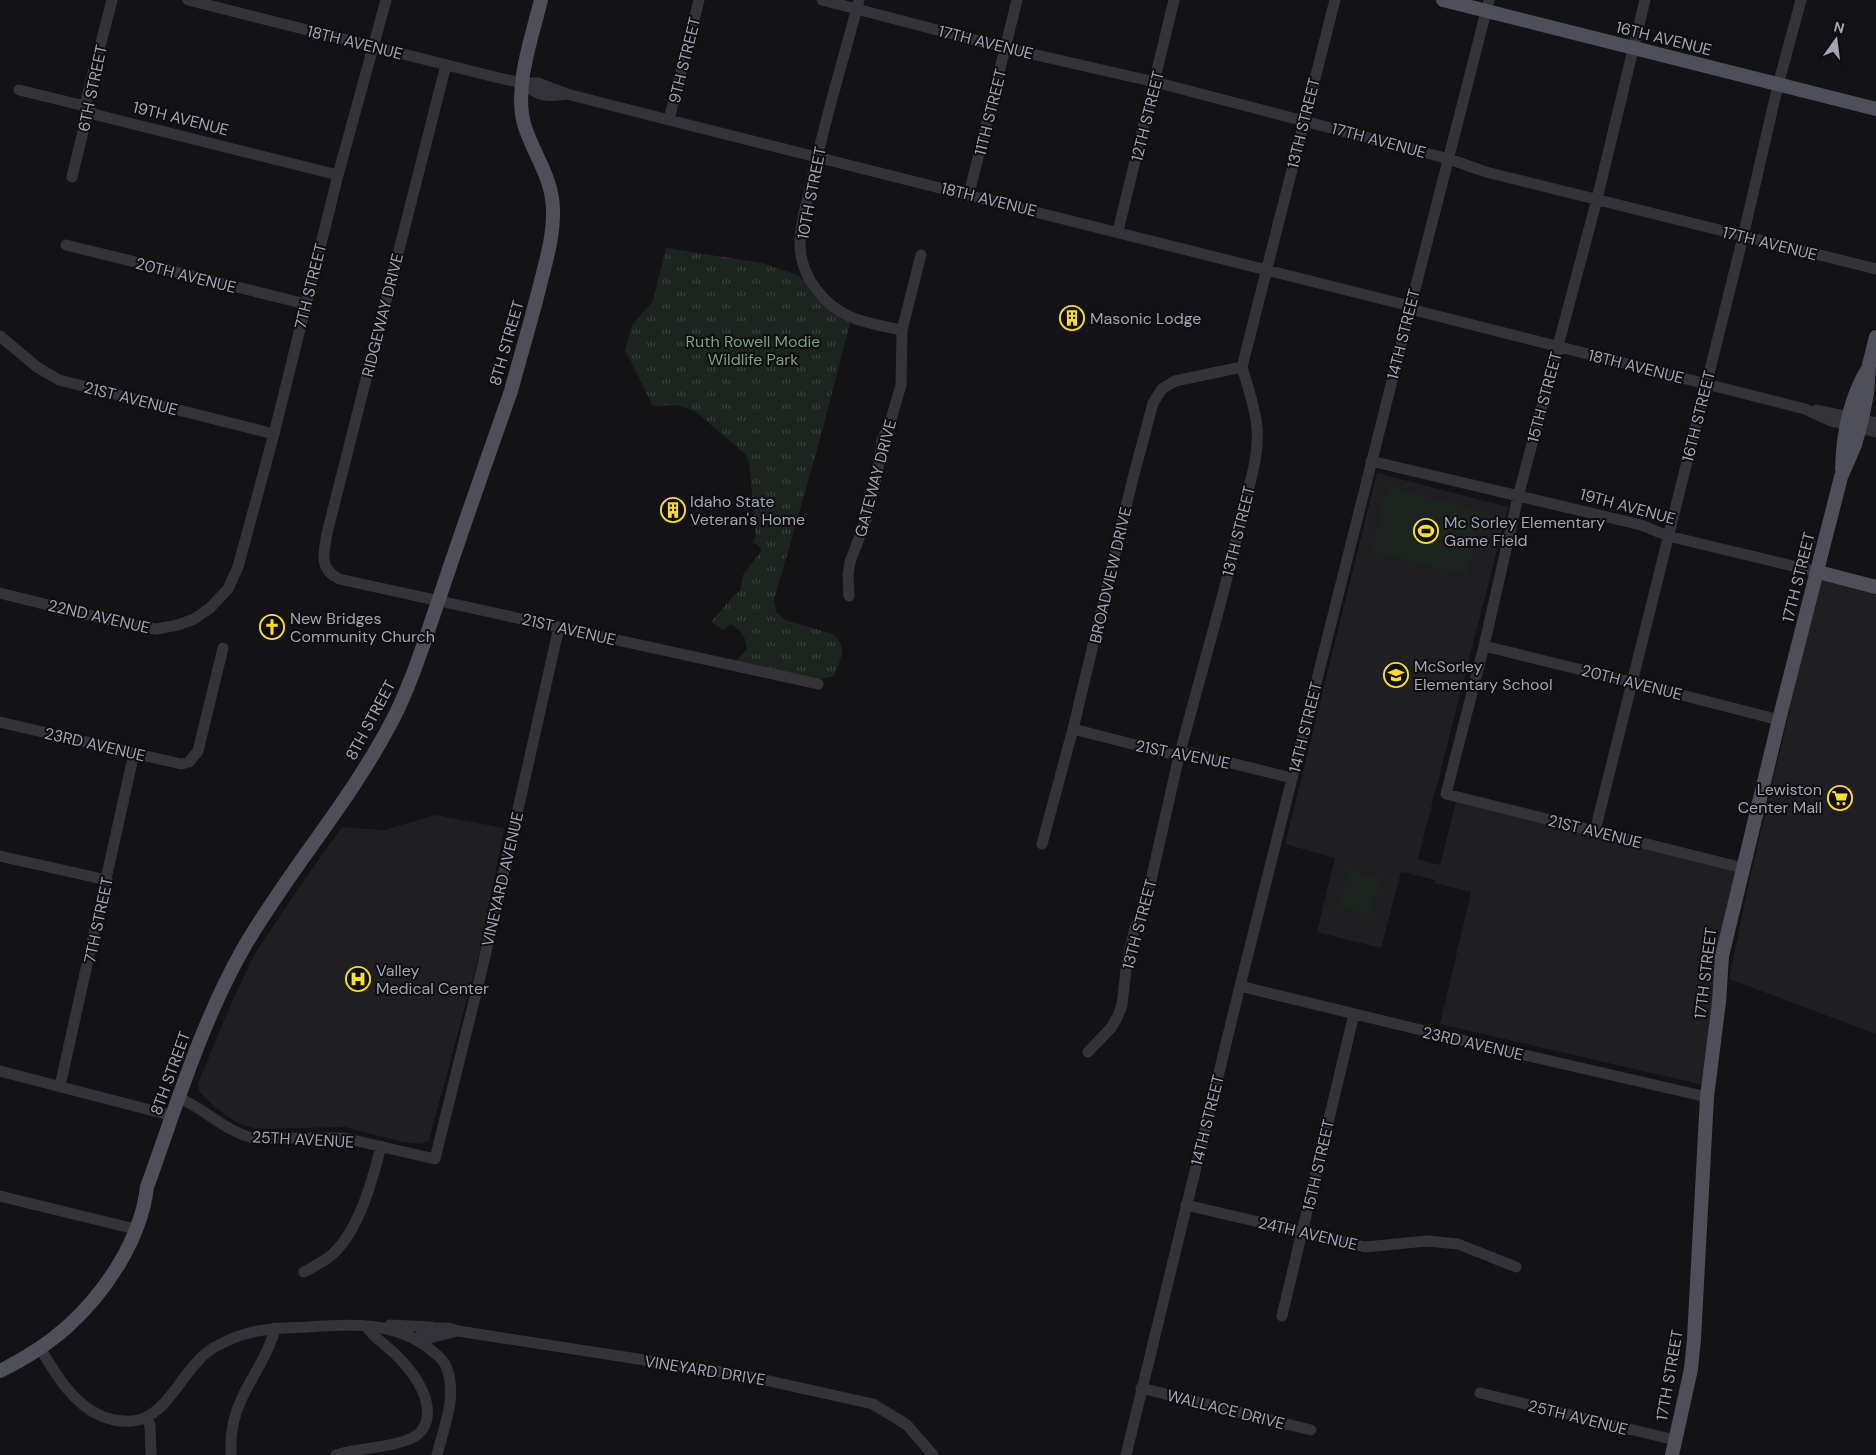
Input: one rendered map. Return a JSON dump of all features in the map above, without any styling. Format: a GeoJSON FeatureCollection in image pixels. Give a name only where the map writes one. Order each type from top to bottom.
{"type":"FeatureCollection","features":[{"type":"Feature","properties":{"kind":"main road","name":"8TH STREET"},"geometry":{"type":"LineString","coordinates":[[0,1371],[40,1348],[67,1328],[103,1287],[118,1264],[135,1229],[145,1200],[147,1187],[206,1026],[239,958],[265,915],[348,794],[391,722],[414,672],[511,391],[525,346],[552,236],[552,196],[546,172],[524,124],[522,109],[522,83],[541,0]]}},
{"type":"Feature","properties":{"kind":"main road","name":"16TH AVENUE"},"geometry":{"type":"LineString","coordinates":[[1443,0],[1488,6],[1632,48],[1876,110]]}},
{"type":"Feature","properties":{"kind":"main road","name":"17TH STREET"},"geometry":{"type":"LineString","coordinates":[[1672,1455],[1691,1369],[1695,1325],[1706,1096],[1719,1002],[1722,956],[1779,720],[1841,477],[1855,445],[1854,422],[1867,394],[1869,366],[1876,337]]}},
{"type":"Feature","properties":{"kind":"main road","name":"19TH AVENUE"},"geometry":{"type":"LineString","coordinates":[[1818,572],[1876,587]]}},
{"type":"Feature","properties":{"kind":"street","name":"6TH STREET"},"geometry":{"type":"LineString","coordinates":[[72,177],[89,107],[86,101],[112,0]]}},
{"type":"Feature","properties":{"kind":"street","name":"18TH AVENUE"},"geometry":{"type":"LineString","coordinates":[[188,0],[522,83],[536,94],[551,96],[567,94],[1118,231],[1557,347],[1805,409],[1854,422],[1876,432]]}},
{"type":"Feature","properties":{"kind":"street","name":"7TH STREET"},"geometry":{"type":"LineString","coordinates":[[236,573],[274,434],[338,176],[386,0]]}},
{"type":"Feature","properties":{"kind":"street","name":"9TH STREET"},"geometry":{"type":"LineString","coordinates":[[669,120],[699,0]]}},
{"type":"Feature","properties":{"kind":"street","name":"17TH AVENUE"},"geometry":{"type":"LineString","coordinates":[[822,0],[858,4],[1006,48],[1156,82],[1449,159],[1486,172],[1876,269]]}},
{"type":"Feature","properties":{"kind":"street","name":"11TH STREET"},"geometry":{"type":"LineString","coordinates":[[969,194],[1017,0]]}},
{"type":"Feature","properties":{"kind":"street","name":"12TH STREET"},"geometry":{"type":"LineString","coordinates":[[1118,231],[1156,82],[1174,0]]}},
{"type":"Feature","properties":{"kind":"street","name":"13TH STREET"},"geometry":{"type":"LineString","coordinates":[[1088,1052],[1111,1028],[1122,1006],[1127,961],[1147,898],[1179,756],[1223,594],[1257,451],[1258,429],[1256,416],[1242,366],[1335,0]]}},
{"type":"Feature","properties":{"kind":"street","name":"15TH STREET"},"geometry":{"type":"LineString","coordinates":[[1446,794],[1484,646],[1518,496],[1597,199],[1644,0]]}},
{"type":"Feature","properties":{"kind":"street","name":"16TH STREET"},"geometry":{"type":"LineString","coordinates":[[1595,831],[1743,237],[1778,85],[1801,0]]}},
{"type":"Feature","properties":{"kind":"street","name":"10TH STREET"},"geometry":{"type":"LineString","coordinates":[[858,4],[816,157],[801,229],[800,243],[803,264],[808,277],[824,300],[847,317],[902,330]]}},
{"type":"Feature","properties":{"kind":"street","name":"14TH STREET"},"geometry":{"type":"LineString","coordinates":[[1126,1455],[1186,1205],[1371,461],[1488,6]]}},
{"type":"Feature","properties":{"kind":"street","name":"RIDGEWAY DRIVE"},"geometry":{"type":"LineString","coordinates":[[325,566],[323,559],[327,533],[446,65]]}},
{"type":"Feature","properties":{"kind":"street","name":"19TH AVENUE"},"geometry":{"type":"LineString","coordinates":[[19,90],[89,107],[93,114],[338,176]]}},
{"type":"Feature","properties":{"kind":"street","name":"20TH AVENUE"},"geometry":{"type":"LineString","coordinates":[[66,246],[306,304]]}},
{"type":"Feature","properties":{"kind":"street","name":"GATEWAY DRIVE"},"geometry":{"type":"LineString","coordinates":[[849,596],[848,574],[850,562],[867,516],[878,469],[882,440],[890,423],[901,385],[902,330],[921,255]]}},
{"type":"Feature","properties":{"kind":"street","name":"21ST AVENUE"},"geometry":{"type":"LineString","coordinates":[[0,336],[37,367],[59,380],[274,434]]}},
{"type":"Feature","properties":{"kind":"street","name":"BROADVIEW DRIVE"},"geometry":{"type":"LineString","coordinates":[[1042,844],[1073,729],[1153,402],[1162,389],[1176,381],[1242,366]]}},
{"type":"Feature","properties":{"kind":"street","name":"18TH AVENUE"},"geometry":{"type":"LineString","coordinates":[[1854,422],[1876,423]]}},
{"type":"Feature","properties":{"kind":"street","name":"19TH AVENUE"},"geometry":{"type":"LineString","coordinates":[[1371,461],[1641,526],[1668,536],[1818,572]]}},
{"type":"Feature","properties":{"kind":"street","name":"21ST AVENUE"},"geometry":{"type":"LineString","coordinates":[[325,566],[332,575],[339,579],[818,684]]}},
{"type":"Feature","properties":{"kind":"street","name":"22ND AVENUE"},"geometry":{"type":"LineString","coordinates":[[0,592],[129,625],[156,629],[178,625],[194,619],[210,608],[228,589],[236,573]]}},
{"type":"Feature","properties":{"kind":"street","name":"VINEYARD AVENUE"},"geometry":{"type":"LineString","coordinates":[[435,1159],[482,969],[559,627]]}},
{"type":"Feature","properties":{"kind":"street","name":"20TH AVENUE"},"geometry":{"type":"LineString","coordinates":[[1484,646],[1779,720]]}},
{"type":"Feature","properties":{"kind":"street","name":"23RD AVENUE"},"geometry":{"type":"LineString","coordinates":[[0,722],[181,764],[189,762],[198,751],[223,648]]}},
{"type":"Feature","properties":{"kind":"street","name":"21ST AVENUE"},"geometry":{"type":"LineString","coordinates":[[1073,729],[1179,756],[1191,753],[1292,778]]}},
{"type":"Feature","properties":{"kind":"street","name":"7TH STREET"},"geometry":{"type":"LineString","coordinates":[[60,1086],[134,754]]}},
{"type":"Feature","properties":{"kind":"street","name":"21ST AVENUE"},"geometry":{"type":"LineString","coordinates":[[1446,794],[1743,868]]}},
{"type":"Feature","properties":{"kind":"street"},"geometry":{"type":"LineString","coordinates":[[0,856],[107,880]]}},
{"type":"Feature","properties":{"kind":"street","name":"23RD AVENUE"},"geometry":{"type":"LineString","coordinates":[[1240,986],[1706,1096]]}},
{"type":"Feature","properties":{"kind":"street","name":"15TH STREET"},"geometry":{"type":"LineString","coordinates":[[1282,1316],[1354,1014]]}},
{"type":"Feature","properties":{"kind":"street"},"geometry":{"type":"LineString","coordinates":[[0,1071],[173,1116]]}},
{"type":"Feature","properties":{"kind":"street","name":"25TH AVENUE"},"geometry":{"type":"LineString","coordinates":[[179,1098],[204,1111],[231,1131],[244,1136],[254,1138],[344,1138],[435,1159]]}},
{"type":"Feature","properties":{"kind":"street"},"geometry":{"type":"LineString","coordinates":[[304,1272],[328,1257],[342,1243],[352,1228],[362,1208],[381,1146]]}},
{"type":"Feature","properties":{"kind":"street"},"geometry":{"type":"LineString","coordinates":[[0,1196],[135,1229]]}},
{"type":"Feature","properties":{"kind":"street","name":"24TH AVENUE"},"geometry":{"type":"LineString","coordinates":[[1186,1205],[1364,1246],[1427,1241],[1458,1244],[1516,1267]]}},
{"type":"Feature","properties":{"kind":"street"},"geometry":{"type":"LineString","coordinates":[[40,1348],[69,1392],[86,1409],[106,1417],[124,1421],[146,1418],[164,1403],[193,1366],[206,1354],[218,1346],[243,1335],[276,1328],[345,1325],[366,1326],[402,1333],[422,1342],[440,1357],[445,1364],[451,1384],[452,1394],[438,1455]]}},
{"type":"Feature","properties":{"kind":"street"},"geometry":{"type":"LineString","coordinates":[[336,1455],[406,1441],[419,1434],[425,1426],[427,1406],[417,1381],[404,1363],[376,1339],[366,1326]]}},
{"type":"Feature","properties":{"kind":"street","name":"VINEYARD DRIVE"},"geometry":{"type":"LineString","coordinates":[[366,1326],[448,1328],[748,1376],[873,1404],[907,1425],[933,1455]]}},
{"type":"Feature","properties":{"kind":"street"},"geometry":{"type":"LineString","coordinates":[[422,1342],[424,1329],[431,1327]]}},
{"type":"Feature","properties":{"kind":"street"},"geometry":{"type":"LineString","coordinates":[[231,1455],[235,1415],[241,1399],[269,1350],[276,1328]]}},
{"type":"Feature","properties":{"kind":"street","name":"VINEYARD DRIVE"},"geometry":{"type":"LineString","coordinates":[[422,1342],[429,1338],[458,1331]]}},
{"type":"Feature","properties":{"kind":"street","name":"WALLACE DRIVE"},"geometry":{"type":"LineString","coordinates":[[1141,1388],[1311,1430]]}},
{"type":"Feature","properties":{"kind":"street","name":"25TH AVENUE"},"geometry":{"type":"LineString","coordinates":[[1480,1393],[1675,1440]]}},
{"type":"Feature","properties":{"kind":"street"},"geometry":{"type":"LineString","coordinates":[[146,1418],[150,1425],[152,1455]]}},
{"type":"Feature","properties":{"kind":"shaded area"},"geometry":{"type":"Polygon","coordinates":[[[1377,473],[1508,507],[1418,859],[1440,865],[1457,797],[1743,868],[1729,924],[1708,1086],[1440,1024],[1471,892],[1435,883],[1435,880],[1401,872],[1381,948],[1317,932],[1335,858],[1285,844],[1377,473]]]}},
{"type":"Feature","properties":{"kind":"shaded area","name":"Lewiston Center Mall"},"geometry":{"type":"Polygon","coordinates":[[[1821,577],[1876,592],[1876,1034],[1729,979],[1751,873],[1821,577]]]}},
{"type":"Feature","properties":{"kind":"shaded area","name":"Valley Medical Center"},"geometry":{"type":"Polygon","coordinates":[[[435,815],[504,828],[480,951],[429,1140],[423,1144],[402,1142],[345,1127],[258,1129],[239,1124],[216,1108],[199,1091],[198,1083],[254,955],[342,827],[384,830],[435,815]]]}},
{"type":"Feature","properties":{"kind":"green space","name":"Ruth Rowell Modie Wildlife Park"},"geometry":{"type":"Polygon","coordinates":[[[666,248],[762,263],[798,275],[850,323],[819,443],[774,600],[776,612],[785,620],[833,634],[838,639],[841,644],[842,654],[834,676],[819,679],[736,661],[747,649],[742,634],[731,624],[723,630],[711,622],[735,594],[740,591],[743,575],[761,551],[761,548],[753,542],[756,536],[749,462],[745,454],[696,412],[677,405],[653,406],[625,350],[632,325],[653,301],[666,248]]]}},
{"type":"Feature","properties":{"kind":"green space","name":"Mc Sorley Elementary Game Field"},"geometry":{"type":"Polygon","coordinates":[[[1387,486],[1482,511],[1467,576],[1371,551],[1387,486]]]}},
{"type":"Feature","properties":{"kind":"green space"},"geometry":{"type":"Polygon","coordinates":[[[1348,870],[1380,879],[1371,916],[1340,907],[1348,870]]]}},
{"type":"Feature","properties":{"kind":"place","name":"Masonic Lodge"},"geometry":{"type":"Point","coordinates":[1072,318]}},
{"type":"Feature","properties":{"kind":"place","name":"Idaho State Veteran's Home"},"geometry":{"type":"Point","coordinates":[673,510]}},
{"type":"Feature","properties":{"kind":"place","name":"Mc Sorley Elementary Game Field"},"geometry":{"type":"Point","coordinates":[1426,531]}},
{"type":"Feature","properties":{"kind":"place","name":"New Bridges Community Church"},"geometry":{"type":"Point","coordinates":[272,627]}},
{"type":"Feature","properties":{"kind":"place","name":"McSorley Elementary School"},"geometry":{"type":"Point","coordinates":[1396,675]}},
{"type":"Feature","properties":{"kind":"place","name":"Lewiston Center Mall"},"geometry":{"type":"Point","coordinates":[1840,798]}},
{"type":"Feature","properties":{"kind":"place","name":"Valley Medical Center"},"geometry":{"type":"Point","coordinates":[358,979]}}]}
